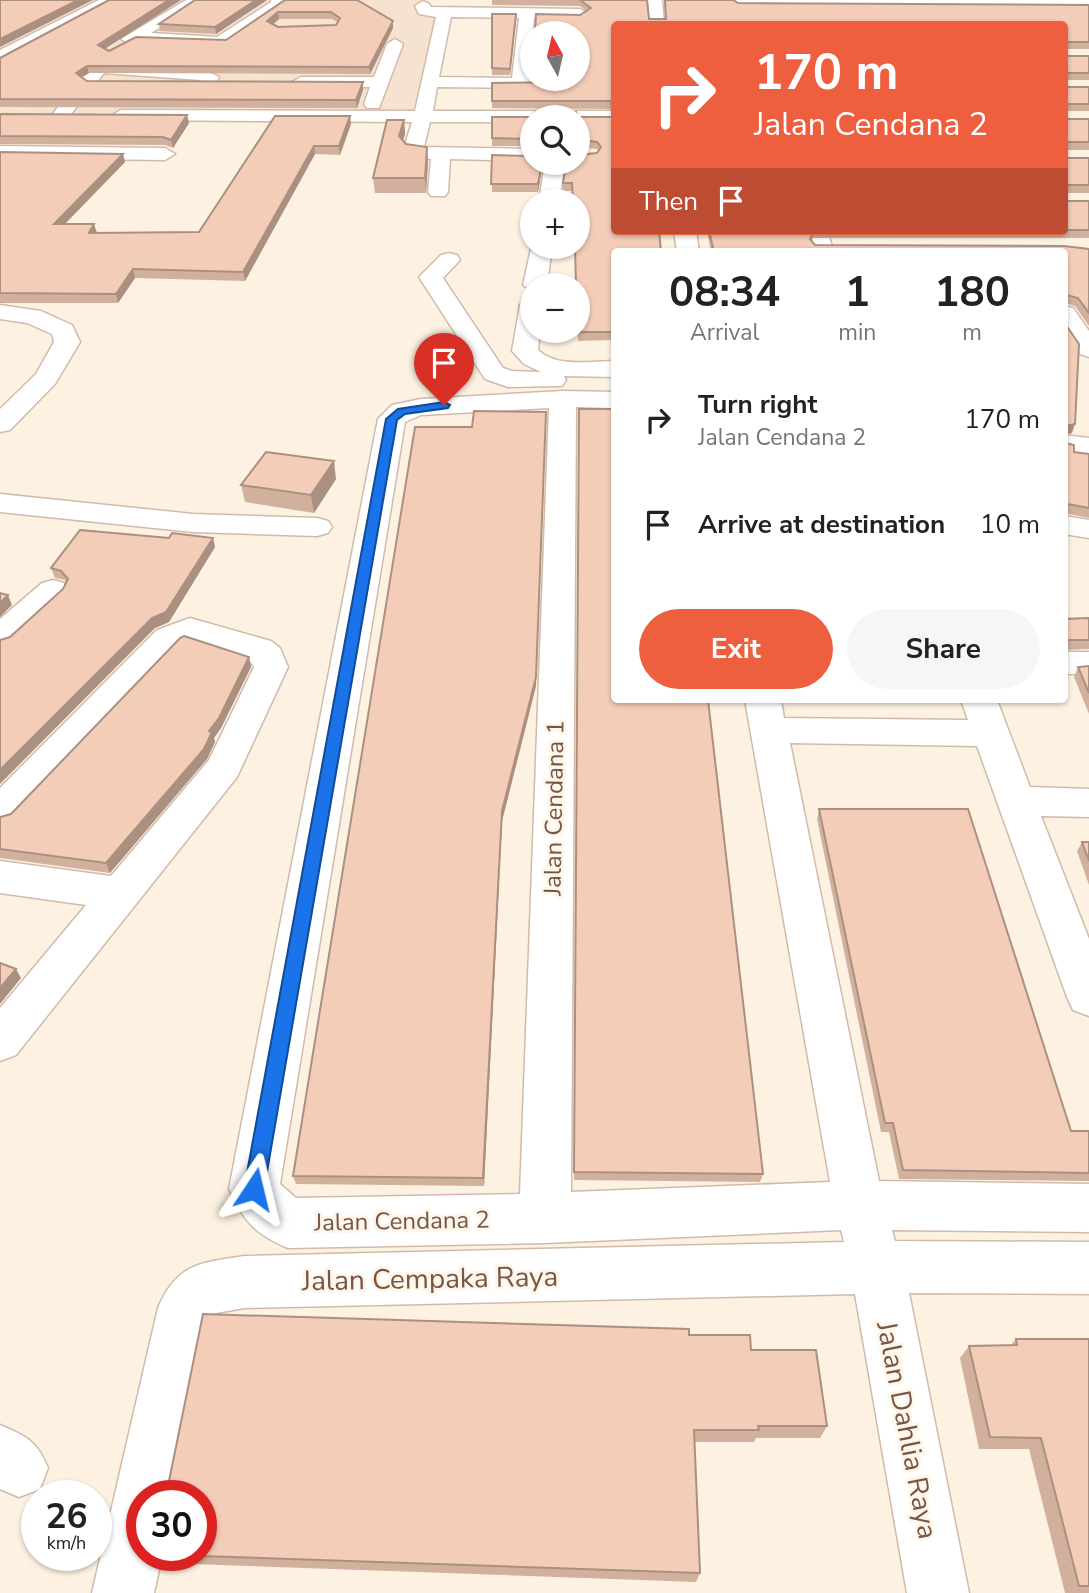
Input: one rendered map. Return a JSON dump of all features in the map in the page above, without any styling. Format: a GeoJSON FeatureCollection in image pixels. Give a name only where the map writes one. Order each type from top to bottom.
{"type":"FeatureCollection","features":[{"type":"Feature","properties":{"kind":"street"},"geometry":{"type":"LineString","coordinates":[[117,47],[197,0]]}},
{"type":"Feature","properties":{"kind":"street"},"geometry":{"type":"LineString","coordinates":[[423,0],[424,11],[444,13],[580,14]]}},
{"type":"Feature","properties":{"kind":"street"},"geometry":{"type":"LineString","coordinates":[[655,0],[657,21]]}},
{"type":"Feature","properties":{"kind":"street"},"geometry":{"type":"LineString","coordinates":[[745,21],[737,1],[1089,4]]}},
{"type":"Feature","properties":{"kind":"street"},"geometry":{"type":"LineString","coordinates":[[75,2],[106,2]]}},
{"type":"Feature","properties":{"kind":"street"},"geometry":{"type":"LineString","coordinates":[[1,55],[106,2]]}},
{"type":"Feature","properties":{"kind":"street"},"geometry":{"type":"LineString","coordinates":[[133,37],[216,42],[224,40],[276,4]]}},
{"type":"Feature","properties":{"kind":"street"},"geometry":{"type":"LineString","coordinates":[[236,31],[275,26],[276,4]]}},
{"type":"Feature","properties":{"kind":"street"},"geometry":{"type":"LineString","coordinates":[[444,13],[413,151],[520,155]]}},
{"type":"Feature","properties":{"kind":"street"},"geometry":{"type":"LineString","coordinates":[[526,21],[527,13]]}},
{"type":"Feature","properties":{"kind":"street"},"geometry":{"type":"LineString","coordinates":[[562,14],[562,21]]}},
{"type":"Feature","properties":{"kind":"street"},"geometry":{"type":"LineString","coordinates":[[23,24],[57,28]]}},
{"type":"Feature","properties":{"kind":"street"},"geometry":{"type":"LineString","coordinates":[[369,115],[395,44]]}},
{"type":"Feature","properties":{"kind":"street"},"geometry":{"type":"LineString","coordinates":[[299,63],[284,82],[380,82]]}},
{"type":"Feature","properties":{"kind":"street"},"geometry":{"type":"LineString","coordinates":[[61,115],[89,81],[215,82]]}},
{"type":"Feature","properties":{"kind":"street"},"geometry":{"type":"LineString","coordinates":[[430,82],[520,84]]}},
{"type":"Feature","properties":{"kind":"street"},"geometry":{"type":"LineString","coordinates":[[37,115],[611,117]]}},
{"type":"Feature","properties":{"kind":"street"},"geometry":{"type":"LineString","coordinates":[[0,152],[165,154]]}},
{"type":"Feature","properties":{"kind":"street"},"geometry":{"type":"LineString","coordinates":[[438,192],[441,154]]}},
{"type":"Feature","properties":{"kind":"street"},"geometry":{"type":"LineString","coordinates":[[820,243],[848,247]]}},
{"type":"Feature","properties":{"kind":"street"},"geometry":{"type":"LineString","coordinates":[[449,260],[431,277],[494,373],[508,379],[611,382]]}},
{"type":"Feature","properties":{"kind":"street"},"geometry":{"type":"LineString","coordinates":[[1068,304],[1089,304]]}},
{"type":"Feature","properties":{"kind":"street"},"geometry":{"type":"LineString","coordinates":[[0,312],[32,316],[63,330],[66,342],[46,378],[0,424]]}},
{"type":"Feature","properties":{"kind":"street"},"geometry":{"type":"LineString","coordinates":[[1068,319],[1089,349]]}},
{"type":"Feature","properties":{"kind":"street"},"geometry":{"type":"LineString","coordinates":[[525,343],[524,351],[530,359],[551,367],[611,369]]}},
{"type":"Feature","properties":{"kind":"street"},"geometry":{"type":"LineString","coordinates":[[1068,346],[1089,349]]}},
{"type":"Feature","properties":{"kind":"street","name":"Jalan Cendana 2"},"geometry":{"type":"LineString","coordinates":[[611,400],[563,399],[421,407],[402,411],[392,419],[254,1189],[266,1207],[288,1223],[545,1218],[859,1205],[1089,1208]]}},
{"type":"Feature","properties":{"kind":"street","name":"Jalan Cendana 1"},"geometry":{"type":"LineString","coordinates":[[545,1218],[563,399]]}},
{"type":"Feature","properties":{"kind":"street"},"geometry":{"type":"LineString","coordinates":[[1076,427],[1089,446]]}},
{"type":"Feature","properties":{"kind":"street"},"geometry":{"type":"LineString","coordinates":[[0,503],[193,523],[317,527]]}},
{"type":"Feature","properties":{"kind":"street"},"geometry":{"type":"LineString","coordinates":[[1068,526],[1089,529]]}},
{"type":"Feature","properties":{"kind":"street"},"geometry":{"type":"LineString","coordinates":[[0,637],[53,590]]}},
{"type":"Feature","properties":{"kind":"street"},"geometry":{"type":"LineString","coordinates":[[0,812],[169,638],[190,629],[259,649],[268,656],[271,667],[224,767],[0,1041]]}},
{"type":"Feature","properties":{"kind":"street"},"geometry":{"type":"LineString","coordinates":[[1068,663],[1089,663]]}},
{"type":"Feature","properties":{"kind":"street"},"geometry":{"type":"LineString","coordinates":[[766,715],[985,716],[1088,992]]}},
{"type":"Feature","properties":{"kind":"street","name":"Jalan Dahlia Raya"},"geometry":{"type":"LineString","coordinates":[[766,715],[859,1205],[877,1267],[938,1593]]}},
{"type":"Feature","properties":{"kind":"street"},"geometry":{"type":"LineString","coordinates":[[1017,801],[1089,803]]}},
{"type":"Feature","properties":{"kind":"street"},"geometry":{"type":"LineString","coordinates":[[0,877],[120,894]]}},
{"type":"Feature","properties":{"kind":"street","name":"Jalan Cempaka Raya"},"geometry":{"type":"LineString","coordinates":[[147,1480],[185,1308],[202,1289],[244,1282],[877,1267],[1089,1268]]}},
{"type":"Feature","properties":{"kind":"street"},"geometry":{"type":"LineString","coordinates":[[123,1593],[128,1571]]}},
{"type":"Feature","properties":{"kind":"shaded area"},"geometry":{"type":"Polygon","coordinates":[[[0,0],[423,0],[423,10],[444,13],[423,115],[0,114],[0,0]]]}},
{"type":"Feature","properties":{"kind":"building"},"geometry":{"type":"Polygon","coordinates":[[[0,0],[78,0],[0,39],[0,0]]]}},
{"type":"Feature","properties":{"kind":"building"},"geometry":{"type":"Polygon","coordinates":[[[109,0],[169,0],[98,45],[109,51],[136,37],[226,40],[285,0],[357,0],[393,21],[369,67],[87,66],[76,73],[87,81],[363,82],[356,100],[0,99],[0,58],[109,0]],[[278,12],[267,21],[278,27],[336,25],[340,18],[331,12],[278,12]]]}},
{"type":"Feature","properties":{"kind":"building"},"geometry":{"type":"Polygon","coordinates":[[[195,0],[256,0],[215,27],[159,24],[195,0]]]}},
{"type":"Feature","properties":{"kind":"building"},"geometry":{"type":"Polygon","coordinates":[[[580,0],[647,0],[649,19],[666,19],[665,0],[733,0],[738,3],[1089,5],[1089,42],[1068,42],[1068,21],[611,21],[611,101],[492,101],[492,83],[520,83],[520,91],[590,91],[590,21],[536,21],[536,14],[580,15],[591,8],[580,0]]]}},
{"type":"Feature","properties":{"kind":"building"},"geometry":{"type":"Polygon","coordinates":[[[492,14],[516,14],[510,69],[492,68],[492,14]]]}},
{"type":"Feature","properties":{"kind":"building"},"geometry":{"type":"Polygon","coordinates":[[[1068,56],[1089,56],[1089,73],[1068,73],[1068,56]]]}},
{"type":"Feature","properties":{"kind":"building"},"geometry":{"type":"Polygon","coordinates":[[[1068,87],[1089,87],[1089,104],[1068,104],[1068,87]]]}},
{"type":"Feature","properties":{"kind":"building"},"geometry":{"type":"Polygon","coordinates":[[[0,114],[187,115],[171,140],[163,137],[0,136],[0,114]]]}},
{"type":"Feature","properties":{"kind":"building"},"geometry":{"type":"Polygon","coordinates":[[[275,116],[350,116],[339,146],[314,146],[243,272],[133,269],[116,294],[0,293],[0,152],[123,154],[54,224],[94,224],[89,233],[199,232],[275,116]]]}},
{"type":"Feature","properties":{"kind":"building"},"geometry":{"type":"Polygon","coordinates":[[[492,117],[520,117],[520,139],[492,138],[492,117]]]}},
{"type":"Feature","properties":{"kind":"building"},"geometry":{"type":"Polygon","coordinates":[[[590,117],[611,117],[611,235],[659,235],[661,248],[611,248],[611,332],[590,332],[590,273],[576,273],[575,259],[590,259],[590,189],[572,189],[572,183],[563,183],[564,175],[590,175],[590,154],[597,153],[601,147],[597,142],[590,141],[590,117]]]}},
{"type":"Feature","properties":{"kind":"building"},"geometry":{"type":"Polygon","coordinates":[[[1068,119],[1089,119],[1089,142],[1068,142],[1068,119]]]}},
{"type":"Feature","properties":{"kind":"building"},"geometry":{"type":"Polygon","coordinates":[[[387,120],[404,120],[399,136],[406,144],[427,147],[425,178],[373,178],[387,120]]]}},
{"type":"Feature","properties":{"kind":"building"},"geometry":{"type":"Polygon","coordinates":[[[492,155],[520,156],[520,175],[540,175],[538,184],[491,184],[492,155]]]}},
{"type":"Feature","properties":{"kind":"building"},"geometry":{"type":"Polygon","coordinates":[[[1068,158],[1089,158],[1089,185],[1068,185],[1068,158]]]}},
{"type":"Feature","properties":{"kind":"building"},"geometry":{"type":"Polygon","coordinates":[[[1068,201],[1089,201],[1089,230],[1068,230],[1068,201]]]}},
{"type":"Feature","properties":{"kind":"building"},"geometry":{"type":"Polygon","coordinates":[[[710,235],[812,235],[810,239],[815,245],[1064,246],[1089,249],[1089,313],[1078,298],[1068,295],[1068,248],[713,248],[710,235]]]}},
{"type":"Feature","properties":{"kind":"building"},"geometry":{"type":"Polygon","coordinates":[[[1068,328],[1079,344],[1075,424],[1068,425],[1068,328]]]}},
{"type":"Feature","properties":{"kind":"building"},"geometry":{"type":"Polygon","coordinates":[[[579,409],[611,409],[611,703],[708,703],[763,1174],[574,1172],[579,409]]]}},
{"type":"Feature","properties":{"kind":"building"},"geometry":{"type":"Polygon","coordinates":[[[474,411],[546,412],[536,677],[502,811],[483,1178],[293,1176],[415,427],[472,427],[474,411]]]}},
{"type":"Feature","properties":{"kind":"building"},"geometry":{"type":"Polygon","coordinates":[[[1068,444],[1074,445],[1074,452],[1089,454],[1089,508],[1068,504],[1068,444]]]}},
{"type":"Feature","properties":{"kind":"building"},"geometry":{"type":"Polygon","coordinates":[[[266,452],[334,461],[311,495],[241,485],[266,452]]]}},
{"type":"Feature","properties":{"kind":"building"},"geometry":{"type":"Polygon","coordinates":[[[80,530],[169,538],[172,533],[213,538],[166,612],[152,618],[0,770],[0,640],[10,637],[63,589],[68,579],[61,571],[51,568],[80,530]]]}},
{"type":"Feature","properties":{"kind":"building"},"geometry":{"type":"Polygon","coordinates":[[[0,593],[8,595],[0,603],[0,593]]]}},
{"type":"Feature","properties":{"kind":"building"},"geometry":{"type":"Polygon","coordinates":[[[1089,618],[1089,640],[1068,640],[1068,619],[1089,618]]]}},
{"type":"Feature","properties":{"kind":"building"},"geometry":{"type":"Polygon","coordinates":[[[184,636],[249,657],[219,718],[209,731],[212,732],[204,749],[106,863],[0,849],[0,817],[11,814],[184,636]]]}},
{"type":"Feature","properties":{"kind":"building"},"geometry":{"type":"Polygon","coordinates":[[[1089,666],[1089,693],[1078,667],[1089,666]]]}},
{"type":"Feature","properties":{"kind":"building"},"geometry":{"type":"Polygon","coordinates":[[[819,809],[968,809],[1071,1131],[1089,1131],[1089,1173],[903,1170],[893,1123],[885,1123],[819,809]]]}},
{"type":"Feature","properties":{"kind":"building"},"geometry":{"type":"Polygon","coordinates":[[[1082,842],[1089,842],[1089,861],[1082,842]]]}},
{"type":"Feature","properties":{"kind":"building"},"geometry":{"type":"Polygon","coordinates":[[[0,963],[16,969],[0,988],[0,963]]]}},
{"type":"Feature","properties":{"kind":"building"},"geometry":{"type":"Polygon","coordinates":[[[203,1314],[689,1329],[689,1335],[750,1335],[751,1350],[816,1350],[827,1426],[694,1430],[700,1573],[217,1557],[217,1480],[169,1480],[203,1314]]]}},
{"type":"Feature","properties":{"kind":"building"},"geometry":{"type":"Polygon","coordinates":[[[1016,1339],[1089,1339],[1089,1586],[1079,1586],[1041,1438],[990,1437],[969,1346],[1017,1345],[1016,1339]]]}},
{"type":"Feature","properties":{"kind":"route"},"geometry":{"type":"LineString","coordinates":[[254,1189],[392,419],[402,411],[444,405]]}}]}
